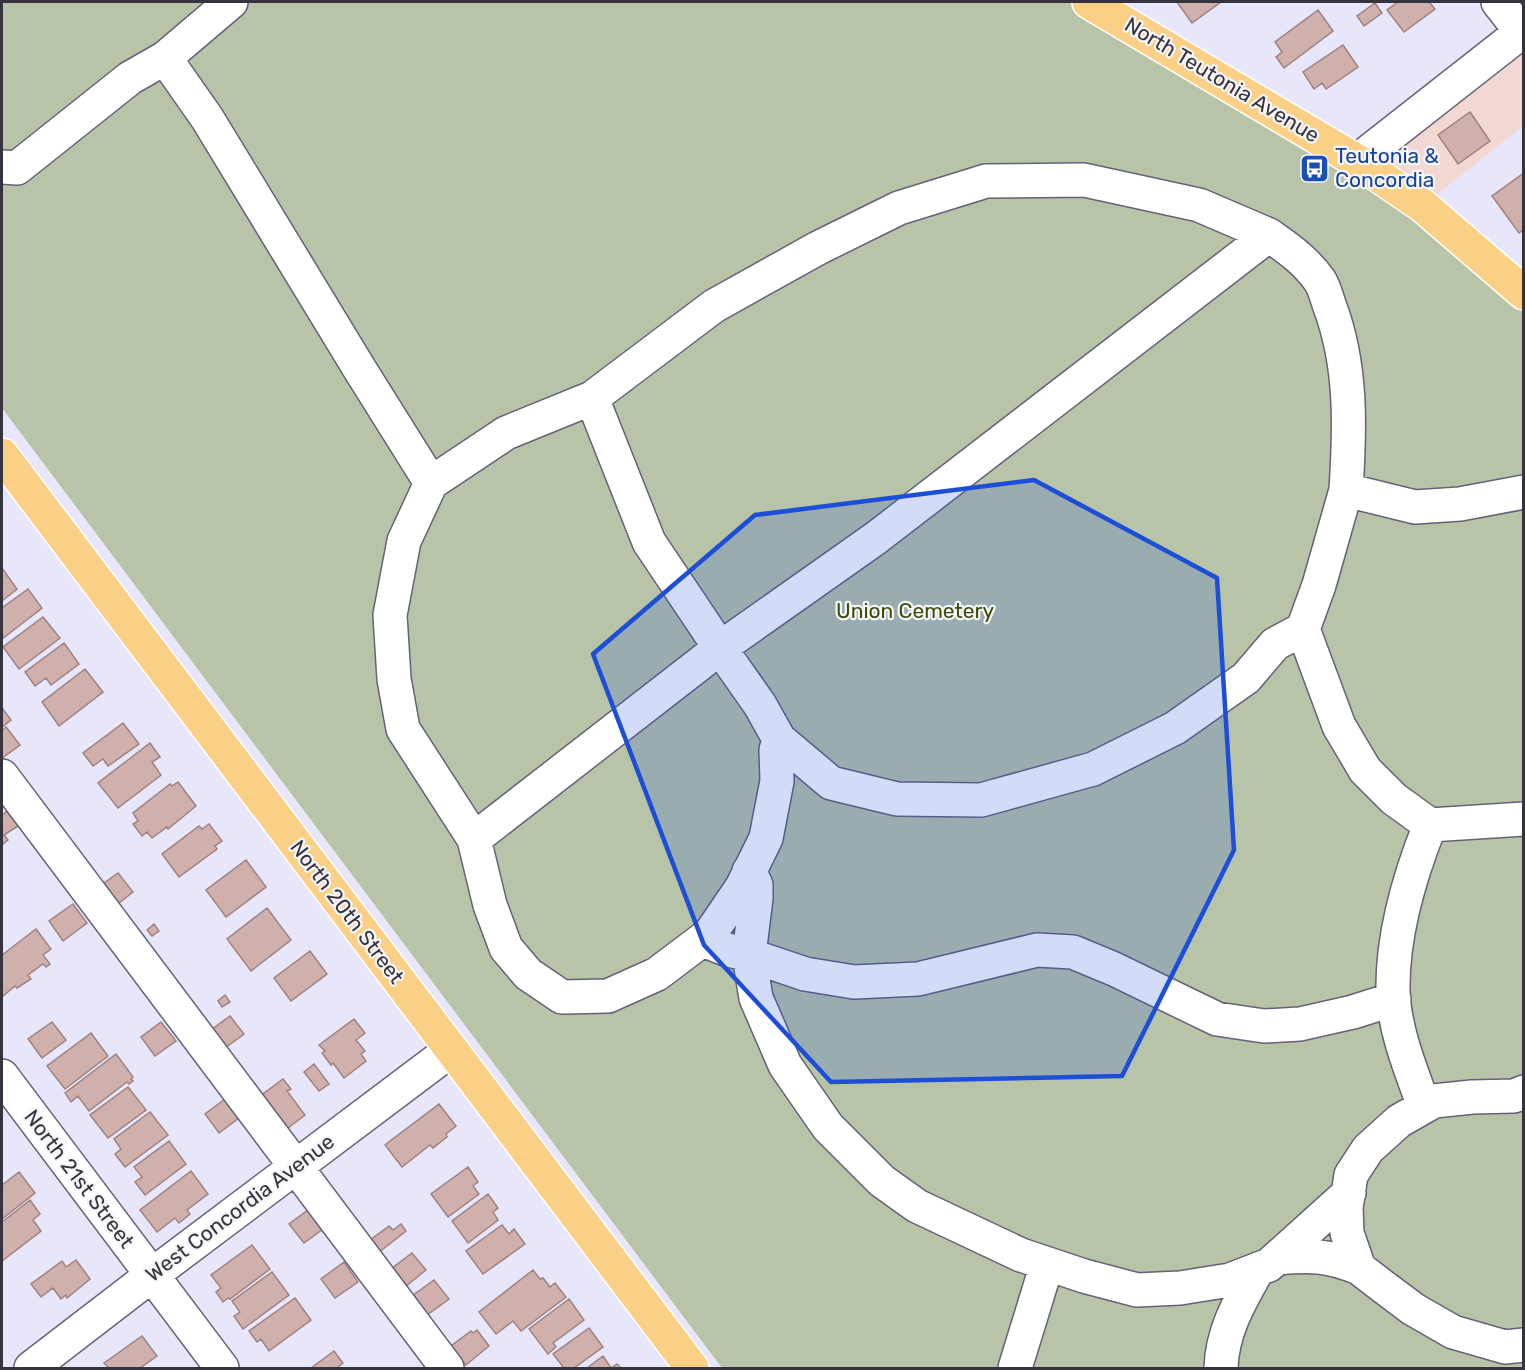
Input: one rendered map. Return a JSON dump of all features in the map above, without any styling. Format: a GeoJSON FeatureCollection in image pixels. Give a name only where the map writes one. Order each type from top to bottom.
{"type":"FeatureCollection","features":[{"type":"Feature","properties":{"kind":"main road","name":"North Teutonia Avenue"},"geometry":{"type":"LineString","coordinates":[[1089,2],[1357,161],[1423,206],[1524,293]]}},
{"type":"Feature","properties":{"kind":"main road","name":"North 20th Street"},"geometry":{"type":"LineString","coordinates":[[2,455],[692,1368]]}},
{"type":"Feature","properties":{"kind":"street"},"geometry":{"type":"LineString","coordinates":[[2,167],[16,168],[130,78],[165,58],[231,2]]}},
{"type":"Feature","properties":{"kind":"street"},"geometry":{"type":"LineString","coordinates":[[1357,161],[1523,32],[1498,2]]}},
{"type":"Feature","properties":{"kind":"street"},"geometry":{"type":"LineString","coordinates":[[165,58],[207,118],[358,368],[431,483]]}},
{"type":"Feature","properties":{"kind":"street"},"geometry":{"type":"LineString","coordinates":[[778,739],[777,781],[765,838],[742,887],[710,934],[657,974],[608,996],[562,996],[528,974],[506,948],[490,905],[474,839],[403,729],[394,679],[390,615],[404,541],[431,483],[506,433],[592,398],[714,306],[818,248],[899,208],[986,181],[1084,180],[1199,205],[1269,235],[1300,257],[1322,283],[1336,323],[1346,366],[1349,434],[1346,490],[1319,585],[1303,629],[1339,726],[1365,770],[1394,799],[1430,825],[1524,819]]}},
{"type":"Feature","properties":{"kind":"street"},"geometry":{"type":"LineString","coordinates":[[474,839],[720,648],[876,538],[1269,235]]}},
{"type":"Feature","properties":{"kind":"street"},"geometry":{"type":"LineString","coordinates":[[592,398],[649,542],[760,705],[778,739],[831,783],[897,799],[981,800],[1093,769],[1175,728],[1246,678],[1275,644],[1303,629]]}},
{"type":"Feature","properties":{"kind":"street"},"geometry":{"type":"LineString","coordinates":[[1346,490],[1414,507],[1460,504],[1524,492]]}},
{"type":"Feature","properties":{"kind":"street"},"geometry":{"type":"LineString","coordinates":[[2,776],[447,1368]]}},
{"type":"Feature","properties":{"kind":"street"},"geometry":{"type":"LineString","coordinates":[[1424,1106],[1401,1037],[1393,991],[1398,936],[1413,866],[1430,825]]}},
{"type":"Feature","properties":{"kind":"street"},"geometry":{"type":"LineString","coordinates":[[749,871],[756,885],[749,955],[756,998],[785,1065],[828,1127],[882,1181],[917,1206],[1022,1255],[1137,1290],[1180,1288],[1230,1280],[1268,1264],[1303,1256],[1336,1259],[1359,1268],[1413,1309],[1453,1332],[1523,1353]]}},
{"type":"Feature","properties":{"kind":"street"},"geometry":{"type":"LineString","coordinates":[[703,940],[805,974],[854,982],[918,979],[1037,950],[1073,952],[1114,969],[1217,1019],[1264,1026],[1300,1024],[1353,1012],[1394,999]]}},
{"type":"Feature","properties":{"kind":"street","name":"West Concordia Avenue"},"geometry":{"type":"LineString","coordinates":[[31,1368],[451,1050]]}},
{"type":"Feature","properties":{"kind":"street","name":"North 21st Street"},"geometry":{"type":"LineString","coordinates":[[2,1076],[222,1368]]}},
{"type":"Feature","properties":{"kind":"street"},"geometry":{"type":"LineString","coordinates":[[1359,1268],[1347,1233],[1346,1208],[1351,1175],[1368,1149],[1399,1121],[1434,1101],[1472,1096],[1514,1096],[1524,1092]]}},
{"type":"Feature","properties":{"kind":"street"},"geometry":{"type":"LineString","coordinates":[[1221,1368],[1222,1347],[1238,1304],[1268,1264],[1348,1193]]}},
{"type":"Feature","properties":{"kind":"street"},"geometry":{"type":"LineString","coordinates":[[1015,1368],[1047,1264]]}},
{"type":"Feature","properties":{"kind":"highlighted area"},"geometry":{"type":"Polygon","coordinates":[[[1034,480],[1217,578],[1234,850],[1122,1076],[831,1082],[704,945],[593,654],[755,515],[1034,480]]]}},
{"type":"Feature","properties":{"kind":"shaded area"},"geometry":{"type":"Polygon","coordinates":[[[1523,35],[1523,126],[1423,206],[1357,161],[1523,35]]]}},
{"type":"Feature","properties":{"kind":"green space","name":"Union Cemetery"},"geometry":{"type":"Polygon","coordinates":[[[2,2],[1089,2],[1357,161],[1523,293],[1523,1368],[722,1368],[2,408],[2,2]]]}},
{"type":"Feature","properties":{"kind":"building"},"geometry":{"type":"Polygon","coordinates":[[[1177,2],[1221,2],[1192,23],[1177,2]]]}},
{"type":"Feature","properties":{"kind":"building"},"geometry":{"type":"Polygon","coordinates":[[[1398,2],[1431,2],[1435,9],[1404,32],[1387,10],[1398,2]]]}},
{"type":"Feature","properties":{"kind":"building"},"geometry":{"type":"Polygon","coordinates":[[[1375,3],[1382,13],[1364,26],[1357,16],[1375,3]]]}},
{"type":"Feature","properties":{"kind":"building"},"geometry":{"type":"Polygon","coordinates":[[[1318,10],[1333,31],[1284,68],[1276,57],[1282,52],[1275,42],[1318,10]]]}},
{"type":"Feature","properties":{"kind":"building"},"geometry":{"type":"Polygon","coordinates":[[[1343,45],[1358,67],[1326,89],[1322,83],[1314,89],[1303,72],[1343,45]]]}},
{"type":"Feature","properties":{"kind":"building"},"geometry":{"type":"Polygon","coordinates":[[[1470,112],[1490,141],[1458,164],[1438,135],[1470,112]]]}},
{"type":"Feature","properties":{"kind":"building"},"geometry":{"type":"Polygon","coordinates":[[[1524,173],[1524,229],[1519,233],[1492,196],[1524,173]]]}},
{"type":"Feature","properties":{"kind":"building"},"geometry":{"type":"Polygon","coordinates":[[[2,568],[17,589],[2,601],[2,568]]]}},
{"type":"Feature","properties":{"kind":"building"},"geometry":{"type":"Polygon","coordinates":[[[28,589],[42,608],[2,639],[2,608],[28,589]]]}},
{"type":"Feature","properties":{"kind":"building"},"geometry":{"type":"Polygon","coordinates":[[[43,617],[60,638],[19,669],[3,647],[43,617]]]}},
{"type":"Feature","properties":{"kind":"building"},"geometry":{"type":"Polygon","coordinates":[[[64,643],[79,664],[51,685],[46,678],[35,686],[25,672],[64,643]]]}},
{"type":"Feature","properties":{"kind":"building"},"geometry":{"type":"Polygon","coordinates":[[[85,669],[103,692],[59,726],[42,702],[85,669]]]}},
{"type":"Feature","properties":{"kind":"building"},"geometry":{"type":"Polygon","coordinates":[[[2,708],[11,720],[2,727],[2,708]]]}},
{"type":"Feature","properties":{"kind":"building"},"geometry":{"type":"Polygon","coordinates":[[[123,723],[139,744],[108,766],[103,759],[93,766],[83,753],[123,723]]]}},
{"type":"Feature","properties":{"kind":"building"},"geometry":{"type":"Polygon","coordinates":[[[6,727],[20,745],[2,758],[2,730],[6,727]]]}},
{"type":"Feature","properties":{"kind":"building"},"geometry":{"type":"Polygon","coordinates":[[[150,743],[160,757],[152,762],[161,775],[118,808],[98,783],[150,743]]]}},
{"type":"Feature","properties":{"kind":"building"},"geometry":{"type":"Polygon","coordinates":[[[178,782],[196,806],[168,829],[167,827],[152,838],[147,832],[142,836],[133,824],[138,821],[133,813],[170,784],[172,786],[178,782]]]}},
{"type":"Feature","properties":{"kind":"building"},"geometry":{"type":"Polygon","coordinates":[[[7,811],[18,826],[4,835],[8,840],[2,845],[2,815],[7,811]]]}},
{"type":"Feature","properties":{"kind":"building"},"geometry":{"type":"Polygon","coordinates":[[[209,824],[222,841],[215,846],[217,849],[179,877],[162,854],[199,826],[202,829],[209,824]]]}},
{"type":"Feature","properties":{"kind":"building"},"geometry":{"type":"Polygon","coordinates":[[[246,860],[266,887],[226,917],[206,890],[246,860]]]}},
{"type":"Feature","properties":{"kind":"building"},"geometry":{"type":"Polygon","coordinates":[[[118,873],[133,892],[115,906],[100,886],[118,873]]]}},
{"type":"Feature","properties":{"kind":"building"},"geometry":{"type":"Polygon","coordinates":[[[73,904],[87,923],[63,941],[49,921],[73,904]]]}},
{"type":"Feature","properties":{"kind":"building"},"geometry":{"type":"Polygon","coordinates":[[[267,908],[291,940],[251,971],[227,939],[267,908]]]}},
{"type":"Feature","properties":{"kind":"building"},"geometry":{"type":"Polygon","coordinates":[[[154,924],[159,931],[152,936],[147,930],[154,924]]]}},
{"type":"Feature","properties":{"kind":"building"},"geometry":{"type":"Polygon","coordinates":[[[36,929],[51,949],[43,955],[50,964],[46,967],[43,964],[28,975],[31,979],[17,988],[15,986],[2,997],[2,955],[36,929]]]}},
{"type":"Feature","properties":{"kind":"building"},"geometry":{"type":"Polygon","coordinates":[[[310,951],[327,974],[291,1001],[274,978],[310,951]]]}},
{"type":"Feature","properties":{"kind":"building"},"geometry":{"type":"Polygon","coordinates":[[[225,995],[230,1002],[222,1007],[218,1001],[225,995]]]}},
{"type":"Feature","properties":{"kind":"building"},"geometry":{"type":"Polygon","coordinates":[[[230,1016],[244,1034],[225,1048],[211,1030],[230,1016]]]}},
{"type":"Feature","properties":{"kind":"building"},"geometry":{"type":"Polygon","coordinates":[[[354,1019],[365,1033],[356,1040],[365,1051],[361,1054],[366,1061],[344,1078],[333,1063],[331,1065],[322,1053],[325,1051],[319,1045],[354,1019]]]}},
{"type":"Feature","properties":{"kind":"building"},"geometry":{"type":"Polygon","coordinates":[[[52,1022],[66,1040],[42,1058],[28,1039],[52,1022]]]}},
{"type":"Feature","properties":{"kind":"building"},"geometry":{"type":"Polygon","coordinates":[[[161,1022],[176,1041],[155,1056],[141,1037],[161,1022]]]}},
{"type":"Feature","properties":{"kind":"building"},"geometry":{"type":"Polygon","coordinates":[[[91,1033],[108,1056],[65,1089],[47,1066],[91,1033]]]}},
{"type":"Feature","properties":{"kind":"building"},"geometry":{"type":"Polygon","coordinates":[[[116,1054],[133,1077],[131,1079],[133,1081],[129,1084],[127,1082],[89,1111],[78,1096],[71,1102],[65,1093],[116,1054]]]}},
{"type":"Feature","properties":{"kind":"building"},"geometry":{"type":"Polygon","coordinates":[[[314,1064],[329,1084],[319,1091],[304,1072],[314,1064]]]}},
{"type":"Feature","properties":{"kind":"building"},"geometry":{"type":"Polygon","coordinates":[[[283,1079],[291,1089],[287,1091],[305,1115],[284,1131],[259,1097],[283,1079]]]}},
{"type":"Feature","properties":{"kind":"building"},"geometry":{"type":"Polygon","coordinates":[[[128,1087],[146,1110],[108,1138],[90,1115],[128,1087]]]}},
{"type":"Feature","properties":{"kind":"building"},"geometry":{"type":"Polygon","coordinates":[[[225,1099],[239,1118],[219,1133],[205,1114],[225,1099]]]}},
{"type":"Feature","properties":{"kind":"building"},"geometry":{"type":"Polygon","coordinates":[[[439,1104],[456,1126],[433,1148],[430,1145],[402,1167],[385,1145],[439,1104]]]}},
{"type":"Feature","properties":{"kind":"building"},"geometry":{"type":"Polygon","coordinates":[[[150,1112],[168,1135],[125,1167],[115,1154],[121,1149],[114,1139],[150,1112]]]}},
{"type":"Feature","properties":{"kind":"building"},"geometry":{"type":"Polygon","coordinates":[[[169,1141],[186,1164],[145,1195],[135,1182],[142,1177],[134,1167],[169,1141]]]}},
{"type":"Feature","properties":{"kind":"building"},"geometry":{"type":"Polygon","coordinates":[[[468,1167],[478,1182],[473,1186],[479,1194],[448,1217],[431,1194],[468,1167]]]}},
{"type":"Feature","properties":{"kind":"building"},"geometry":{"type":"Polygon","coordinates":[[[191,1171],[208,1194],[187,1210],[190,1214],[179,1223],[175,1218],[157,1232],[140,1210],[191,1171]]]}},
{"type":"Feature","properties":{"kind":"building"},"geometry":{"type":"Polygon","coordinates":[[[19,1172],[35,1193],[2,1219],[2,1185],[19,1172]]]}},
{"type":"Feature","properties":{"kind":"building"},"geometry":{"type":"Polygon","coordinates":[[[488,1194],[498,1208],[493,1212],[498,1220],[468,1243],[452,1221],[488,1194]]]}},
{"type":"Feature","properties":{"kind":"building"},"geometry":{"type":"Polygon","coordinates":[[[30,1200],[40,1214],[33,1220],[41,1231],[2,1261],[2,1222],[30,1200]]]}},
{"type":"Feature","properties":{"kind":"building"},"geometry":{"type":"Polygon","coordinates":[[[308,1210],[323,1229],[304,1243],[289,1224],[308,1210]]]}},
{"type":"Feature","properties":{"kind":"building"},"geometry":{"type":"Polygon","coordinates":[[[401,1224],[406,1231],[378,1253],[369,1241],[389,1226],[393,1230],[401,1224]]]}},
{"type":"Feature","properties":{"kind":"building"},"geometry":{"type":"Polygon","coordinates":[[[502,1225],[509,1234],[514,1229],[525,1244],[483,1274],[466,1251],[502,1225]]]}},
{"type":"Feature","properties":{"kind":"building"},"geometry":{"type":"Polygon","coordinates":[[[252,1245],[270,1269],[223,1302],[216,1292],[221,1288],[211,1275],[252,1245]]]}},
{"type":"Feature","properties":{"kind":"building"},"geometry":{"type":"Polygon","coordinates":[[[412,1253],[426,1270],[405,1287],[391,1269],[412,1253]]]}},
{"type":"Feature","properties":{"kind":"building"},"geometry":{"type":"Polygon","coordinates":[[[76,1260],[90,1279],[67,1298],[66,1295],[61,1299],[53,1288],[41,1297],[31,1284],[62,1261],[66,1267],[76,1260]]]}},
{"type":"Feature","properties":{"kind":"building"},"geometry":{"type":"Polygon","coordinates":[[[344,1262],[358,1282],[335,1298],[321,1279],[344,1262]]]}},
{"type":"Feature","properties":{"kind":"building"},"geometry":{"type":"Polygon","coordinates":[[[533,1270],[550,1287],[555,1283],[566,1297],[521,1331],[513,1321],[496,1334],[479,1312],[533,1270]]]}},
{"type":"Feature","properties":{"kind":"building"},"geometry":{"type":"Polygon","coordinates":[[[272,1272],[289,1295],[243,1329],[234,1316],[240,1312],[232,1301],[272,1272]]]}},
{"type":"Feature","properties":{"kind":"building"},"geometry":{"type":"Polygon","coordinates":[[[434,1280],[449,1299],[427,1315],[412,1296],[434,1280]]]}},
{"type":"Feature","properties":{"kind":"building"},"geometry":{"type":"Polygon","coordinates":[[[295,1298],[311,1320],[269,1351],[261,1339],[257,1342],[249,1331],[295,1298]]]}},
{"type":"Feature","properties":{"kind":"building"},"geometry":{"type":"Polygon","coordinates":[[[569,1299],[584,1320],[553,1343],[556,1347],[548,1354],[529,1329],[569,1299]]]}},
{"type":"Feature","properties":{"kind":"building"},"geometry":{"type":"Polygon","coordinates":[[[589,1328],[603,1347],[574,1368],[564,1368],[553,1354],[589,1328]]]}},
{"type":"Feature","properties":{"kind":"building"},"geometry":{"type":"Polygon","coordinates":[[[477,1330],[489,1346],[466,1365],[451,1346],[471,1331],[473,1333],[477,1330]]]}},
{"type":"Feature","properties":{"kind":"building"},"geometry":{"type":"Polygon","coordinates":[[[142,1336],[157,1356],[140,1368],[109,1368],[104,1363],[142,1336]]]}},
{"type":"Feature","properties":{"kind":"building"},"geometry":{"type":"Polygon","coordinates":[[[334,1351],[343,1363],[339,1368],[311,1368],[334,1351]]]}},
{"type":"Feature","properties":{"kind":"building"},"geometry":{"type":"Polygon","coordinates":[[[603,1356],[611,1368],[587,1368],[603,1356]]]}},
{"type":"Feature","properties":{"kind":"place","name":"Teutonia & Concordia"},"geometry":{"type":"Point","coordinates":[1314,168]}}]}
